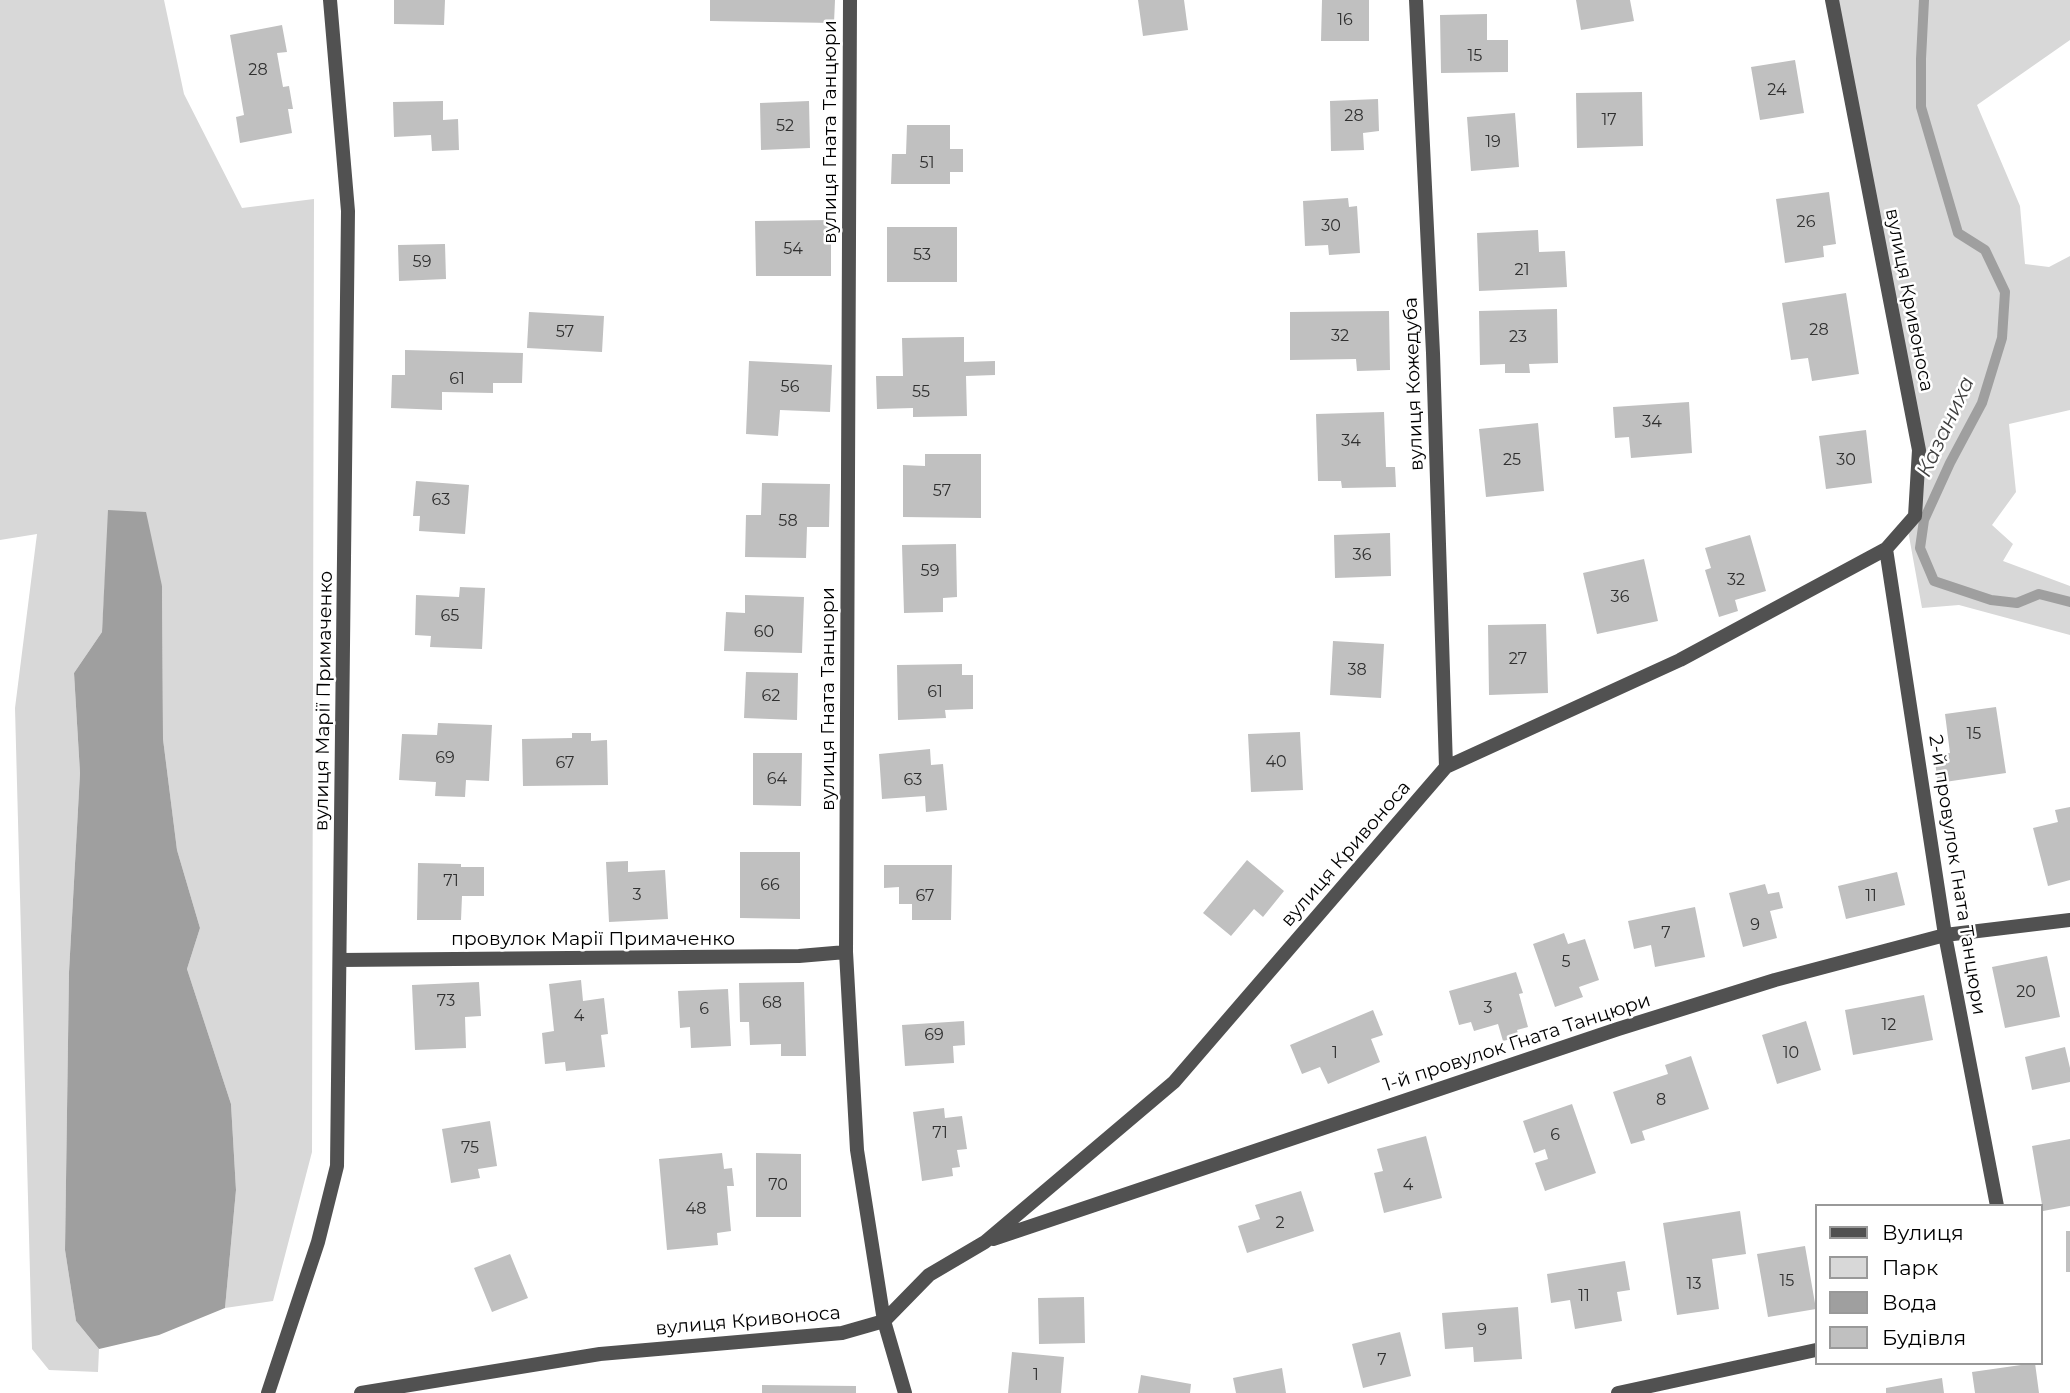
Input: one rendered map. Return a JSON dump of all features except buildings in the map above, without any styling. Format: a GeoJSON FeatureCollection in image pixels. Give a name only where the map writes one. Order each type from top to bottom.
{"type":"FeatureCollection","features":[{"type":"Feature","properties":{"kind":"street","name":"вулиця Марії Примаченко"},"geometry":{"type":"LineString","coordinates":[[268,1393],[318,1242],[337,1166],[348,211],[330,0]]}},
{"type":"Feature","properties":{"kind":"street","name":"вулиця Гната Танцюри"},"geometry":{"type":"LineString","coordinates":[[850,0],[846,952],[857,1150],[884,1321],[905,1393]]}},
{"type":"Feature","properties":{"kind":"street","name":"вулиця Кожедуба"},"geometry":{"type":"LineString","coordinates":[[1416,0],[1432,340],[1446,766]]}},
{"type":"Feature","properties":{"kind":"street","name":"вулиця Кривоноса"},"geometry":{"type":"LineString","coordinates":[[361,1393],[600,1354],[842,1333],[884,1321],[929,1275],[985,1242],[1174,1082],[1446,766],[1680,660],[1886,549],[1914,516],[1919,450],[1832,0]]}},
{"type":"Feature","properties":{"kind":"street","name":"2-й провулок Гната Танцюри"},"geometry":{"type":"LineString","coordinates":[[1886,549],[1945,935],[1997,1204]]}},
{"type":"Feature","properties":{"kind":"street","name":"1-й провулок Гната Танцюри"},"geometry":{"type":"LineString","coordinates":[[985,1242],[1618,1029],[1775,980],[1945,935],[2070,920]]}},
{"type":"Feature","properties":{"kind":"street","name":"провулок Марії Примаченко"},"geometry":{"type":"LineString","coordinates":[[340,960],[799,957],[846,952]]}},
{"type":"Feature","properties":{"kind":"street"},"geometry":{"type":"LineString","coordinates":[[1618,1393],[1814,1350]]}},
{"type":"Feature","properties":{"kind":"green space"},"geometry":{"type":"Polygon","coordinates":[[[0,0],[164,0],[184,94],[242,208],[314,199],[312,1152],[273,1301],[225,1308],[236,1190],[231,1104],[187,969],[200,928],[177,850],[163,739],[162,586],[109,510],[102,632],[74,673],[80,773],[69,972],[65,1250],[76,1321],[99,1349],[98,1372],[49,1370],[32,1349],[15,708],[37,534],[0,540],[0,0]]]}},
{"type":"Feature","properties":{"kind":"green space"},"geometry":{"type":"Polygon","coordinates":[[[1832,0],[2070,0],[2070,40],[1977,105],[2020,206],[2025,264],[2049,267],[2070,256],[2070,410],[2009,424],[2016,492],[1992,525],[2013,544],[2003,561],[2070,586],[2070,635],[1959,605],[1922,608],[1907,525],[1919,450],[1832,0]]]}},
{"type":"Feature","properties":{"kind":"water"},"geometry":{"type":"Polygon","coordinates":[[[108,510],[146,512],[162,586],[163,739],[177,850],[200,928],[187,969],[231,1104],[236,1190],[225,1308],[159,1335],[99,1349],[76,1321],[65,1250],[69,972],[80,773],[74,673],[102,632],[108,510]]]}},
{"type":"Feature","properties":{"kind":"waterway","name":"Казаниха"},"geometry":{"type":"LineString","coordinates":[[1924,0],[1921,107],[1958,233],[1985,250],[2005,292],[2002,338],[1982,403],[1924,520],[1920,548],[1934,581],[1991,600],[2017,603],[2039,594],[2070,602]]}}]}
